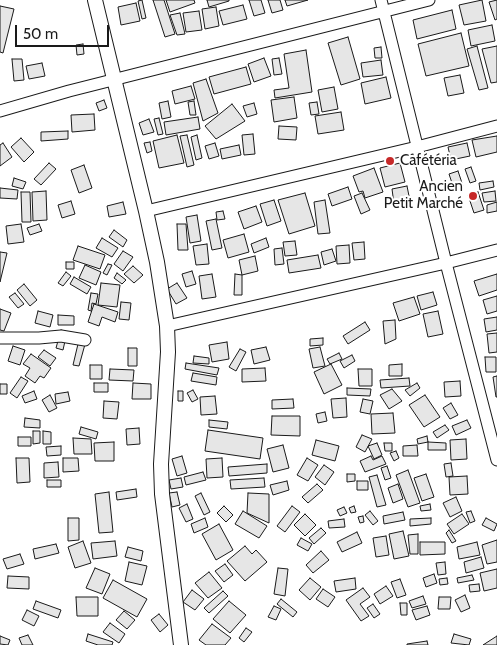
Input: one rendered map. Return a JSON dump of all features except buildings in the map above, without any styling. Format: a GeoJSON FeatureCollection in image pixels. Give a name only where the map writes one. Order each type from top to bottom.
{"type":"FeatureCollection","features":[{"type":"Feature","properties":{"kind":"street"},"geometry":{"type":"LineString","coordinates":[[95,0],[146,211],[168,326],[161,464],[162,494],[181,645]]}},
{"type":"Feature","properties":{"kind":"street"},"geometry":{"type":"LineString","coordinates":[[0,111],[69,90],[115,80],[382,5],[429,0]]}},
{"type":"Feature","properties":{"kind":"street"},"geometry":{"type":"LineString","coordinates":[[382,5],[497,460]]}},
{"type":"Feature","properties":{"kind":"street"},"geometry":{"type":"LineString","coordinates":[[146,211],[417,147],[497,126]]}},
{"type":"Feature","properties":{"kind":"street"},"geometry":{"type":"LineString","coordinates":[[168,326],[497,250]]}},
{"type":"Feature","properties":{"kind":"street"},"geometry":{"type":"LineString","coordinates":[[0,338],[60,336],[85,340]]}},
{"type":"Feature","properties":{"kind":"place","name":"Cafétéria"},"geometry":{"type":"Point","coordinates":[390,161]}},
{"type":"Feature","properties":{"kind":"place","name":"Ancien Petit Marché"},"geometry":{"type":"Point","coordinates":[473,196]}}]}
